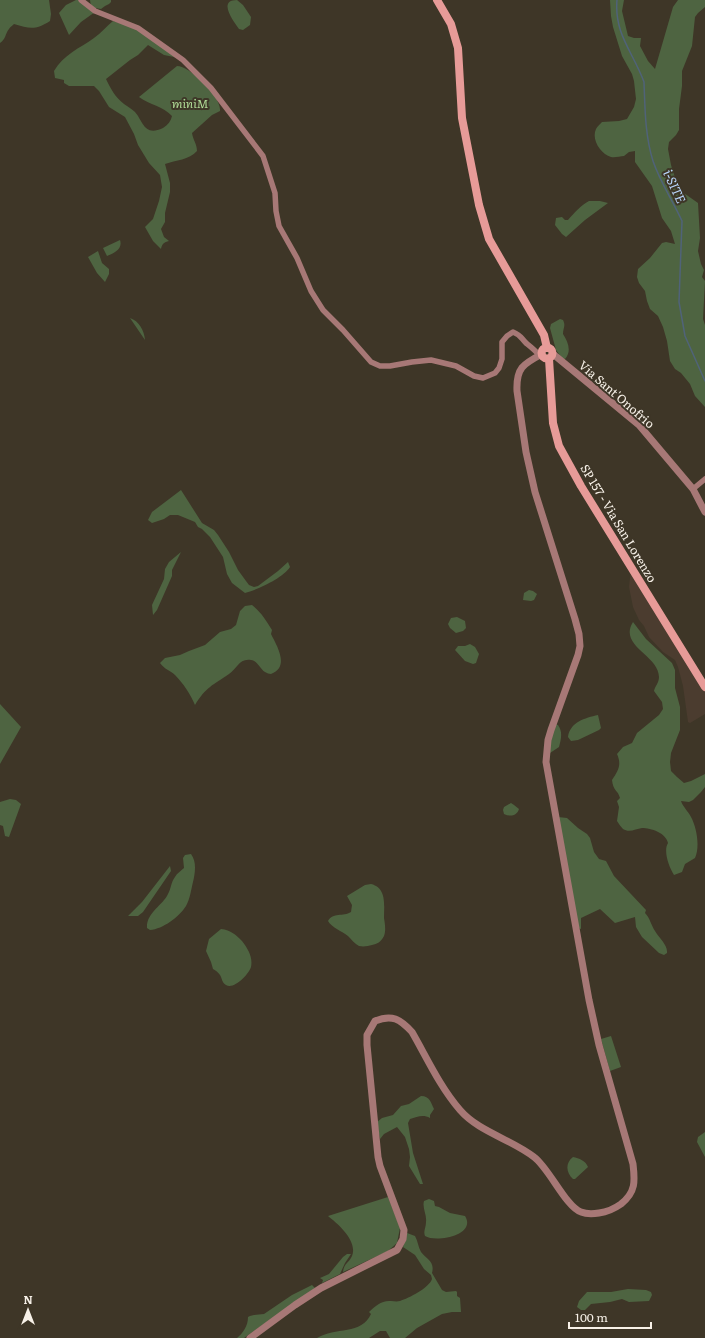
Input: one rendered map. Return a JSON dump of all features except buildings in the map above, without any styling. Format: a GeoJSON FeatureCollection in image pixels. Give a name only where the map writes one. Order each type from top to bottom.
{"type":"FeatureCollection","features":[{"type":"Feature","properties":{"kind":"main road","name":"SP 157 - Via San Lorenzo"},"geometry":{"type":"LineString","coordinates":[[437,0],[451,24],[458,48],[462,118],[479,205],[489,239],[544,335],[553,423],[559,446],[581,486],[705,687]]}},
{"type":"Feature","properties":{"kind":"street"},"geometry":{"type":"LineString","coordinates":[[81,0],[95,11],[138,28],[183,60],[211,88],[263,156],[275,193],[279,226],[311,291],[323,310],[371,362],[380,366],[390,366],[431,360],[456,366],[474,376],[483,378],[494,373],[499,368],[502,359],[502,342],[513,332],[520,335],[525,342],[534,349],[546,354]]}},
{"type":"Feature","properties":{"kind":"street"},"geometry":{"type":"LineString","coordinates":[[250,1338],[321,1288],[397,1250],[403,1239],[404,1230],[378,1157],[367,1045],[367,1035],[375,1021],[390,1017],[398,1019],[405,1024],[412,1032],[447,1095],[460,1110],[475,1123],[534,1157],[542,1165],[572,1206],[580,1212],[593,1214],[607,1212],[628,1198],[633,1189],[635,1177],[632,1164],[599,1045],[589,1000],[547,767],[548,740],[573,672],[580,646],[579,634],[573,613],[535,492],[519,410],[516,381],[519,372],[524,365],[546,354]]}},
{"type":"Feature","properties":{"kind":"street","name":"Via Sant'Onofrio"},"geometry":{"type":"LineString","coordinates":[[546,354],[639,425],[693,489],[705,512]]}},
{"type":"Feature","properties":{"kind":"street"},"geometry":{"type":"LineString","coordinates":[[693,489],[705,479]]}},
{"type":"Feature","properties":{"kind":"shaded area"},"geometry":{"type":"Polygon","coordinates":[[[631,569],[705,688],[705,714],[690,723],[688,722],[683,686],[675,660],[663,652],[649,637],[633,607],[629,587],[631,569]]]}},
{"type":"Feature","properties":{"kind":"green space"},"geometry":{"type":"Polygon","coordinates":[[[0,0],[49,0],[51,14],[50,21],[33,28],[14,24],[9,28],[0,43],[0,0]]]}},
{"type":"Feature","properties":{"kind":"green space"},"geometry":{"type":"Polygon","coordinates":[[[79,0],[95,12],[81,22],[69,35],[59,13],[66,5],[79,0]]]}},
{"type":"Feature","properties":{"kind":"green space"},"geometry":{"type":"Polygon","coordinates":[[[90,0],[111,0],[111,2],[101,9],[91,6],[90,0]]]}},
{"type":"Feature","properties":{"kind":"green space"},"geometry":{"type":"Polygon","coordinates":[[[237,0],[243,5],[251,17],[250,25],[243,30],[239,29],[234,22],[228,7],[228,4],[231,1],[237,0]]]}},
{"type":"Feature","properties":{"kind":"green space"},"geometry":{"type":"Polygon","coordinates":[[[610,0],[624,0],[622,11],[628,36],[641,38],[640,46],[648,61],[655,69],[673,7],[678,0],[705,0],[705,7],[695,17],[692,46],[682,71],[679,130],[669,142],[668,149],[677,184],[681,191],[698,203],[700,238],[698,251],[704,270],[702,277],[705,281],[703,319],[705,325],[705,407],[695,396],[690,384],[681,373],[675,369],[670,361],[663,327],[658,316],[650,309],[645,291],[639,283],[637,277],[638,269],[650,258],[662,243],[666,242],[675,244],[671,231],[662,218],[652,186],[635,162],[635,151],[629,152],[624,156],[611,157],[601,150],[595,138],[596,129],[602,122],[627,119],[634,107],[636,99],[632,74],[622,56],[613,27],[610,0]]]}},
{"type":"Feature","properties":{"kind":"green space","name":"miniM"},"geometry":{"type":"Polygon","coordinates":[[[113,21],[139,29],[179,58],[164,55],[148,45],[138,55],[106,79],[116,96],[135,112],[145,127],[152,131],[157,130],[166,126],[171,120],[172,116],[165,110],[139,97],[177,66],[183,67],[204,83],[216,98],[219,105],[220,111],[212,115],[192,133],[197,151],[186,158],[165,164],[170,183],[170,192],[165,213],[165,222],[161,229],[164,237],[169,241],[162,246],[161,249],[153,241],[145,227],[153,219],[159,201],[162,187],[160,175],[149,163],[138,145],[125,117],[109,107],[94,86],[69,86],[64,83],[64,80],[55,78],[54,71],[62,60],[97,36],[113,21]]]}},
{"type":"Feature","properties":{"kind":"green space"},"geometry":{"type":"Polygon","coordinates":[[[589,201],[608,203],[585,220],[566,237],[555,225],[556,218],[562,217],[565,220],[568,220],[580,207],[589,201]]]}},
{"type":"Feature","properties":{"kind":"green space"},"geometry":{"type":"Polygon","coordinates":[[[120,240],[121,243],[119,248],[107,256],[103,248],[120,240]]]}},
{"type":"Feature","properties":{"kind":"green space"},"geometry":{"type":"Polygon","coordinates":[[[98,251],[102,263],[109,269],[109,274],[105,282],[97,273],[88,257],[98,251]]]}},
{"type":"Feature","properties":{"kind":"green space"},"geometry":{"type":"Polygon","coordinates":[[[130,318],[136,321],[140,326],[144,333],[145,340],[130,318]]]}},
{"type":"Feature","properties":{"kind":"green space"},"geometry":{"type":"Polygon","coordinates":[[[560,319],[564,322],[563,334],[569,350],[565,359],[562,358],[556,350],[550,328],[551,324],[560,319]]]}},
{"type":"Feature","properties":{"kind":"green space"},"geometry":{"type":"Polygon","coordinates":[[[181,490],[202,523],[214,530],[218,535],[238,570],[249,585],[254,587],[258,586],[288,562],[290,567],[276,579],[245,593],[232,583],[227,574],[223,557],[210,537],[198,527],[195,522],[178,515],[170,515],[164,519],[152,523],[148,520],[152,512],[181,490]]]}},
{"type":"Feature","properties":{"kind":"green space"},"geometry":{"type":"Polygon","coordinates":[[[181,552],[172,570],[172,576],[157,610],[153,615],[152,605],[164,579],[165,569],[169,562],[181,552]]]}},
{"type":"Feature","properties":{"kind":"green space"},"geometry":{"type":"Polygon","coordinates":[[[529,590],[537,594],[534,600],[523,600],[524,593],[529,590]]]}},
{"type":"Feature","properties":{"kind":"green space"},"geometry":{"type":"Polygon","coordinates":[[[252,605],[263,616],[272,630],[271,634],[279,650],[281,661],[280,666],[277,671],[270,674],[263,671],[257,663],[251,660],[241,662],[232,672],[206,690],[195,705],[181,682],[160,663],[165,658],[180,655],[205,645],[220,632],[231,629],[236,625],[240,611],[245,606],[252,605]]]}},
{"type":"Feature","properties":{"kind":"green space"},"geometry":{"type":"Polygon","coordinates":[[[457,617],[465,621],[466,628],[463,631],[456,633],[448,624],[451,618],[457,617]]]}},
{"type":"Feature","properties":{"kind":"green space"},"geometry":{"type":"Polygon","coordinates":[[[633,622],[646,639],[672,663],[675,670],[675,688],[680,707],[680,730],[671,753],[671,771],[684,783],[705,774],[705,787],[701,792],[689,802],[681,801],[695,826],[698,843],[697,854],[695,858],[685,864],[682,872],[674,875],[667,859],[666,850],[668,843],[664,836],[654,830],[646,828],[630,831],[625,830],[617,821],[619,807],[617,801],[620,798],[613,786],[612,780],[619,768],[617,754],[623,747],[632,743],[637,733],[659,715],[663,709],[662,702],[654,691],[659,679],[657,669],[653,662],[631,638],[630,630],[633,622]]]}},
{"type":"Feature","properties":{"kind":"green space"},"geometry":{"type":"Polygon","coordinates":[[[470,644],[475,647],[479,654],[476,663],[473,664],[465,661],[455,650],[458,646],[470,644]]]}},
{"type":"Feature","properties":{"kind":"green space"},"geometry":{"type":"Polygon","coordinates":[[[0,704],[21,727],[0,764],[0,704]]]}},
{"type":"Feature","properties":{"kind":"green space"},"geometry":{"type":"Polygon","coordinates":[[[598,715],[601,728],[599,730],[578,740],[571,741],[568,737],[569,732],[575,724],[583,719],[598,715]]]}},
{"type":"Feature","properties":{"kind":"green space"},"geometry":{"type":"Polygon","coordinates":[[[555,724],[560,728],[561,738],[559,747],[550,753],[550,741],[555,724]]]}},
{"type":"Feature","properties":{"kind":"green space"},"geometry":{"type":"Polygon","coordinates":[[[10,799],[16,800],[21,804],[9,837],[5,836],[3,826],[0,825],[0,802],[10,799]]]}},
{"type":"Feature","properties":{"kind":"green space"},"geometry":{"type":"Polygon","coordinates":[[[511,803],[519,809],[517,813],[513,815],[504,814],[504,807],[511,803]]]}},
{"type":"Feature","properties":{"kind":"green space"},"geometry":{"type":"Polygon","coordinates":[[[558,817],[567,818],[587,834],[590,838],[594,852],[599,859],[606,861],[614,876],[646,910],[645,913],[655,931],[665,944],[667,953],[664,955],[659,953],[642,937],[636,927],[635,917],[615,923],[600,909],[581,918],[581,929],[578,928],[558,817]]]}},
{"type":"Feature","properties":{"kind":"green space"},"geometry":{"type":"Polygon","coordinates":[[[191,854],[195,864],[195,871],[186,906],[170,922],[150,930],[147,928],[149,918],[166,898],[176,876],[184,868],[183,858],[185,855],[191,854]]]}},
{"type":"Feature","properties":{"kind":"green space"},"geometry":{"type":"Polygon","coordinates":[[[170,866],[171,871],[143,912],[138,916],[128,916],[142,902],[170,866]]]}},
{"type":"Feature","properties":{"kind":"green space"},"geometry":{"type":"Polygon","coordinates":[[[371,884],[380,889],[384,898],[385,934],[382,940],[374,945],[359,946],[348,936],[332,926],[328,921],[333,916],[351,912],[352,905],[347,896],[365,885],[371,884]]]}},
{"type":"Feature","properties":{"kind":"green space"},"geometry":{"type":"Polygon","coordinates":[[[221,929],[230,932],[242,941],[251,956],[250,970],[241,980],[229,986],[223,982],[221,976],[213,969],[206,951],[209,939],[221,929]]]}},
{"type":"Feature","properties":{"kind":"green space"},"geometry":{"type":"Polygon","coordinates":[[[611,1036],[621,1067],[610,1071],[601,1039],[611,1036]]]}},
{"type":"Feature","properties":{"kind":"green space"},"geometry":{"type":"Polygon","coordinates":[[[421,1096],[426,1097],[431,1102],[434,1109],[430,1115],[430,1118],[422,1116],[410,1119],[408,1123],[413,1153],[423,1184],[420,1184],[409,1166],[409,1149],[405,1137],[397,1127],[384,1134],[380,1139],[377,1122],[382,1118],[393,1115],[401,1106],[409,1104],[421,1096]]]}},
{"type":"Feature","properties":{"kind":"green space"},"geometry":{"type":"Polygon","coordinates":[[[705,1132],[705,1157],[697,1142],[698,1137],[705,1132]]]}},
{"type":"Feature","properties":{"kind":"green space"},"geometry":{"type":"Polygon","coordinates":[[[573,1157],[582,1160],[588,1167],[575,1179],[571,1177],[567,1168],[570,1159],[573,1157]]]}},
{"type":"Feature","properties":{"kind":"green space"},"geometry":{"type":"Polygon","coordinates":[[[388,1197],[400,1228],[397,1243],[388,1251],[343,1272],[344,1267],[352,1256],[352,1245],[346,1233],[328,1216],[388,1197]]]}},
{"type":"Feature","properties":{"kind":"green space"},"geometry":{"type":"Polygon","coordinates":[[[429,1199],[434,1201],[435,1206],[450,1213],[465,1216],[467,1223],[461,1233],[446,1238],[430,1238],[425,1236],[426,1219],[424,1201],[429,1199]]]}},
{"type":"Feature","properties":{"kind":"green space"},"geometry":{"type":"Polygon","coordinates":[[[407,1233],[415,1236],[421,1252],[431,1263],[433,1269],[432,1273],[442,1290],[446,1292],[457,1292],[457,1296],[460,1298],[461,1312],[442,1314],[417,1328],[405,1338],[390,1338],[386,1331],[380,1331],[369,1338],[317,1338],[355,1328],[367,1321],[371,1314],[369,1312],[379,1304],[385,1301],[404,1300],[427,1286],[432,1279],[431,1275],[424,1269],[415,1255],[403,1247],[407,1233]]]}},
{"type":"Feature","properties":{"kind":"green space"},"geometry":{"type":"Polygon","coordinates":[[[347,1254],[351,1254],[340,1274],[322,1283],[323,1280],[320,1278],[329,1274],[347,1254]]]}},
{"type":"Feature","properties":{"kind":"green space"},"geometry":{"type":"Polygon","coordinates":[[[312,1285],[315,1288],[244,1338],[237,1338],[245,1329],[248,1317],[264,1314],[292,1295],[312,1285]]]}},
{"type":"Feature","properties":{"kind":"green space"},"geometry":{"type":"Polygon","coordinates":[[[628,1289],[646,1290],[651,1292],[652,1295],[649,1301],[629,1302],[622,1299],[591,1304],[585,1310],[581,1310],[577,1307],[579,1301],[587,1292],[611,1292],[628,1289]]]}},
{"type":"Feature","properties":{"kind":"waterway","name":"i-SITE"},"geometry":{"type":"LineString","coordinates":[[617,0],[618,23],[621,33],[644,82],[645,112],[650,151],[659,176],[682,221],[679,302],[685,336],[705,381]]}}]}
